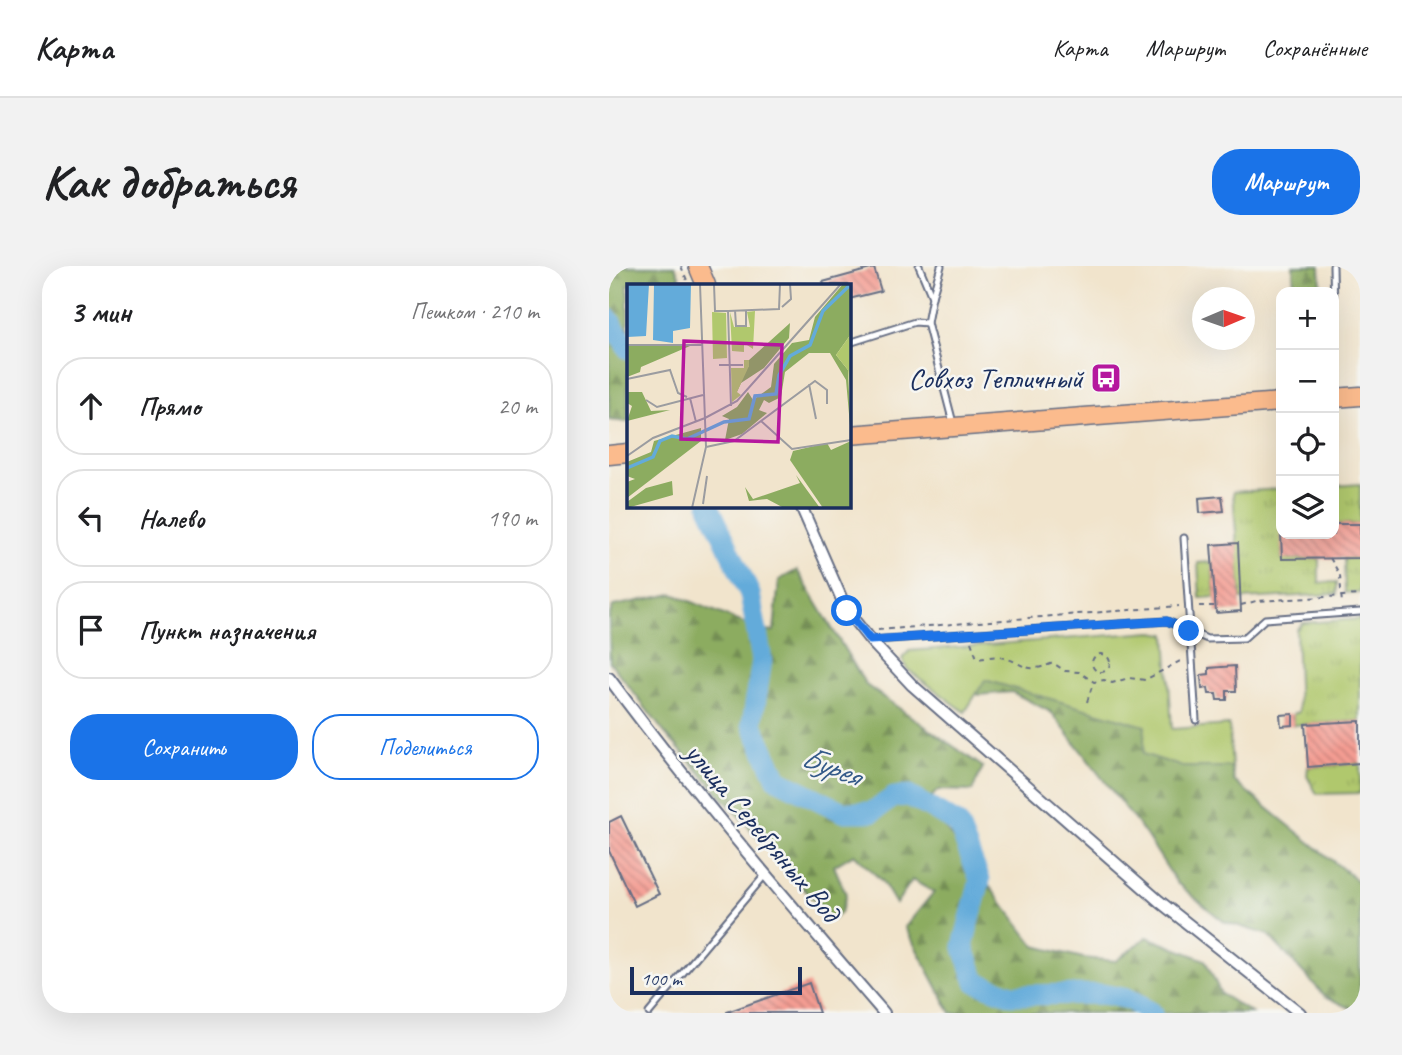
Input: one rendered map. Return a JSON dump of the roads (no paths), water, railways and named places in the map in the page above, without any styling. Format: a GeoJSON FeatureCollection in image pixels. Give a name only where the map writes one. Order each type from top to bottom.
{"type":"FeatureCollection","features":[{"type":"Feature","properties":{"kind":"main road"},"geometry":{"type":"LineString","coordinates":[[698,266],[706,284]]}},
{"type":"Feature","properties":{"kind":"main road"},"geometry":{"type":"LineString","coordinates":[[1339,398],[1360,396]]}},
{"type":"Feature","properties":{"kind":"main road"},"geometry":{"type":"LineString","coordinates":[[851,432],[882,432],[1276,402]]}},
{"type":"Feature","properties":{"kind":"main road"},"geometry":{"type":"LineString","coordinates":[[609,454],[627,453]]}},
{"type":"Feature","properties":{"kind":"street"},"geometry":{"type":"LineString","coordinates":[[802,508],[847,611],[866,636],[912,685],[1159,901],[1300,1013]]}},
{"type":"Feature","properties":{"kind":"street","name":"улица Серебряных Вод"},"geometry":{"type":"LineString","coordinates":[[609,678],[765,875],[884,1013]]}},
{"type":"Feature","properties":{"kind":"lane"},"geometry":{"type":"LineString","coordinates":[[919,266],[932,298]]}},
{"type":"Feature","properties":{"kind":"lane"},"geometry":{"type":"LineString","coordinates":[[940,266],[927,323],[954,426]]}},
{"type":"Feature","properties":{"kind":"lane"},"geometry":{"type":"LineString","coordinates":[[1333,266],[1334,350]]}},
{"type":"Feature","properties":{"kind":"lane"},"geometry":{"type":"LineString","coordinates":[[851,342],[915,322],[927,323]]}},
{"type":"Feature","properties":{"kind":"lane"},"geometry":{"type":"LineString","coordinates":[[1184,538],[1196,720]]}},
{"type":"Feature","properties":{"kind":"lane"},"geometry":{"type":"LineString","coordinates":[[866,636],[970,634],[1167,621],[1207,639],[1244,638],[1265,619],[1360,612]]}},
{"type":"Feature","properties":{"kind":"lane"},"geometry":{"type":"LineString","coordinates":[[649,1013],[765,875]]}},
{"type":"Feature","properties":{"kind":"waterway","name":"Бурея"},"geometry":{"type":"LineString","coordinates":[[609,319],[627,347]]}},
{"type":"Feature","properties":{"kind":"waterway","name":"Бурея"},"geometry":{"type":"LineString","coordinates":[[710,508],[750,594],[762,660],[752,724],[777,779],[843,812],[872,812],[894,797],[909,796],[958,824],[980,880],[963,946],[976,982],[1012,995],[1102,994],[1128,999],[1152,1013]]}},
{"type":"Feature","properties":{"kind":"place","name":"Совхоз Тепличный"},"geometry":{"type":"Point","coordinates":[1106,378]}}]}
